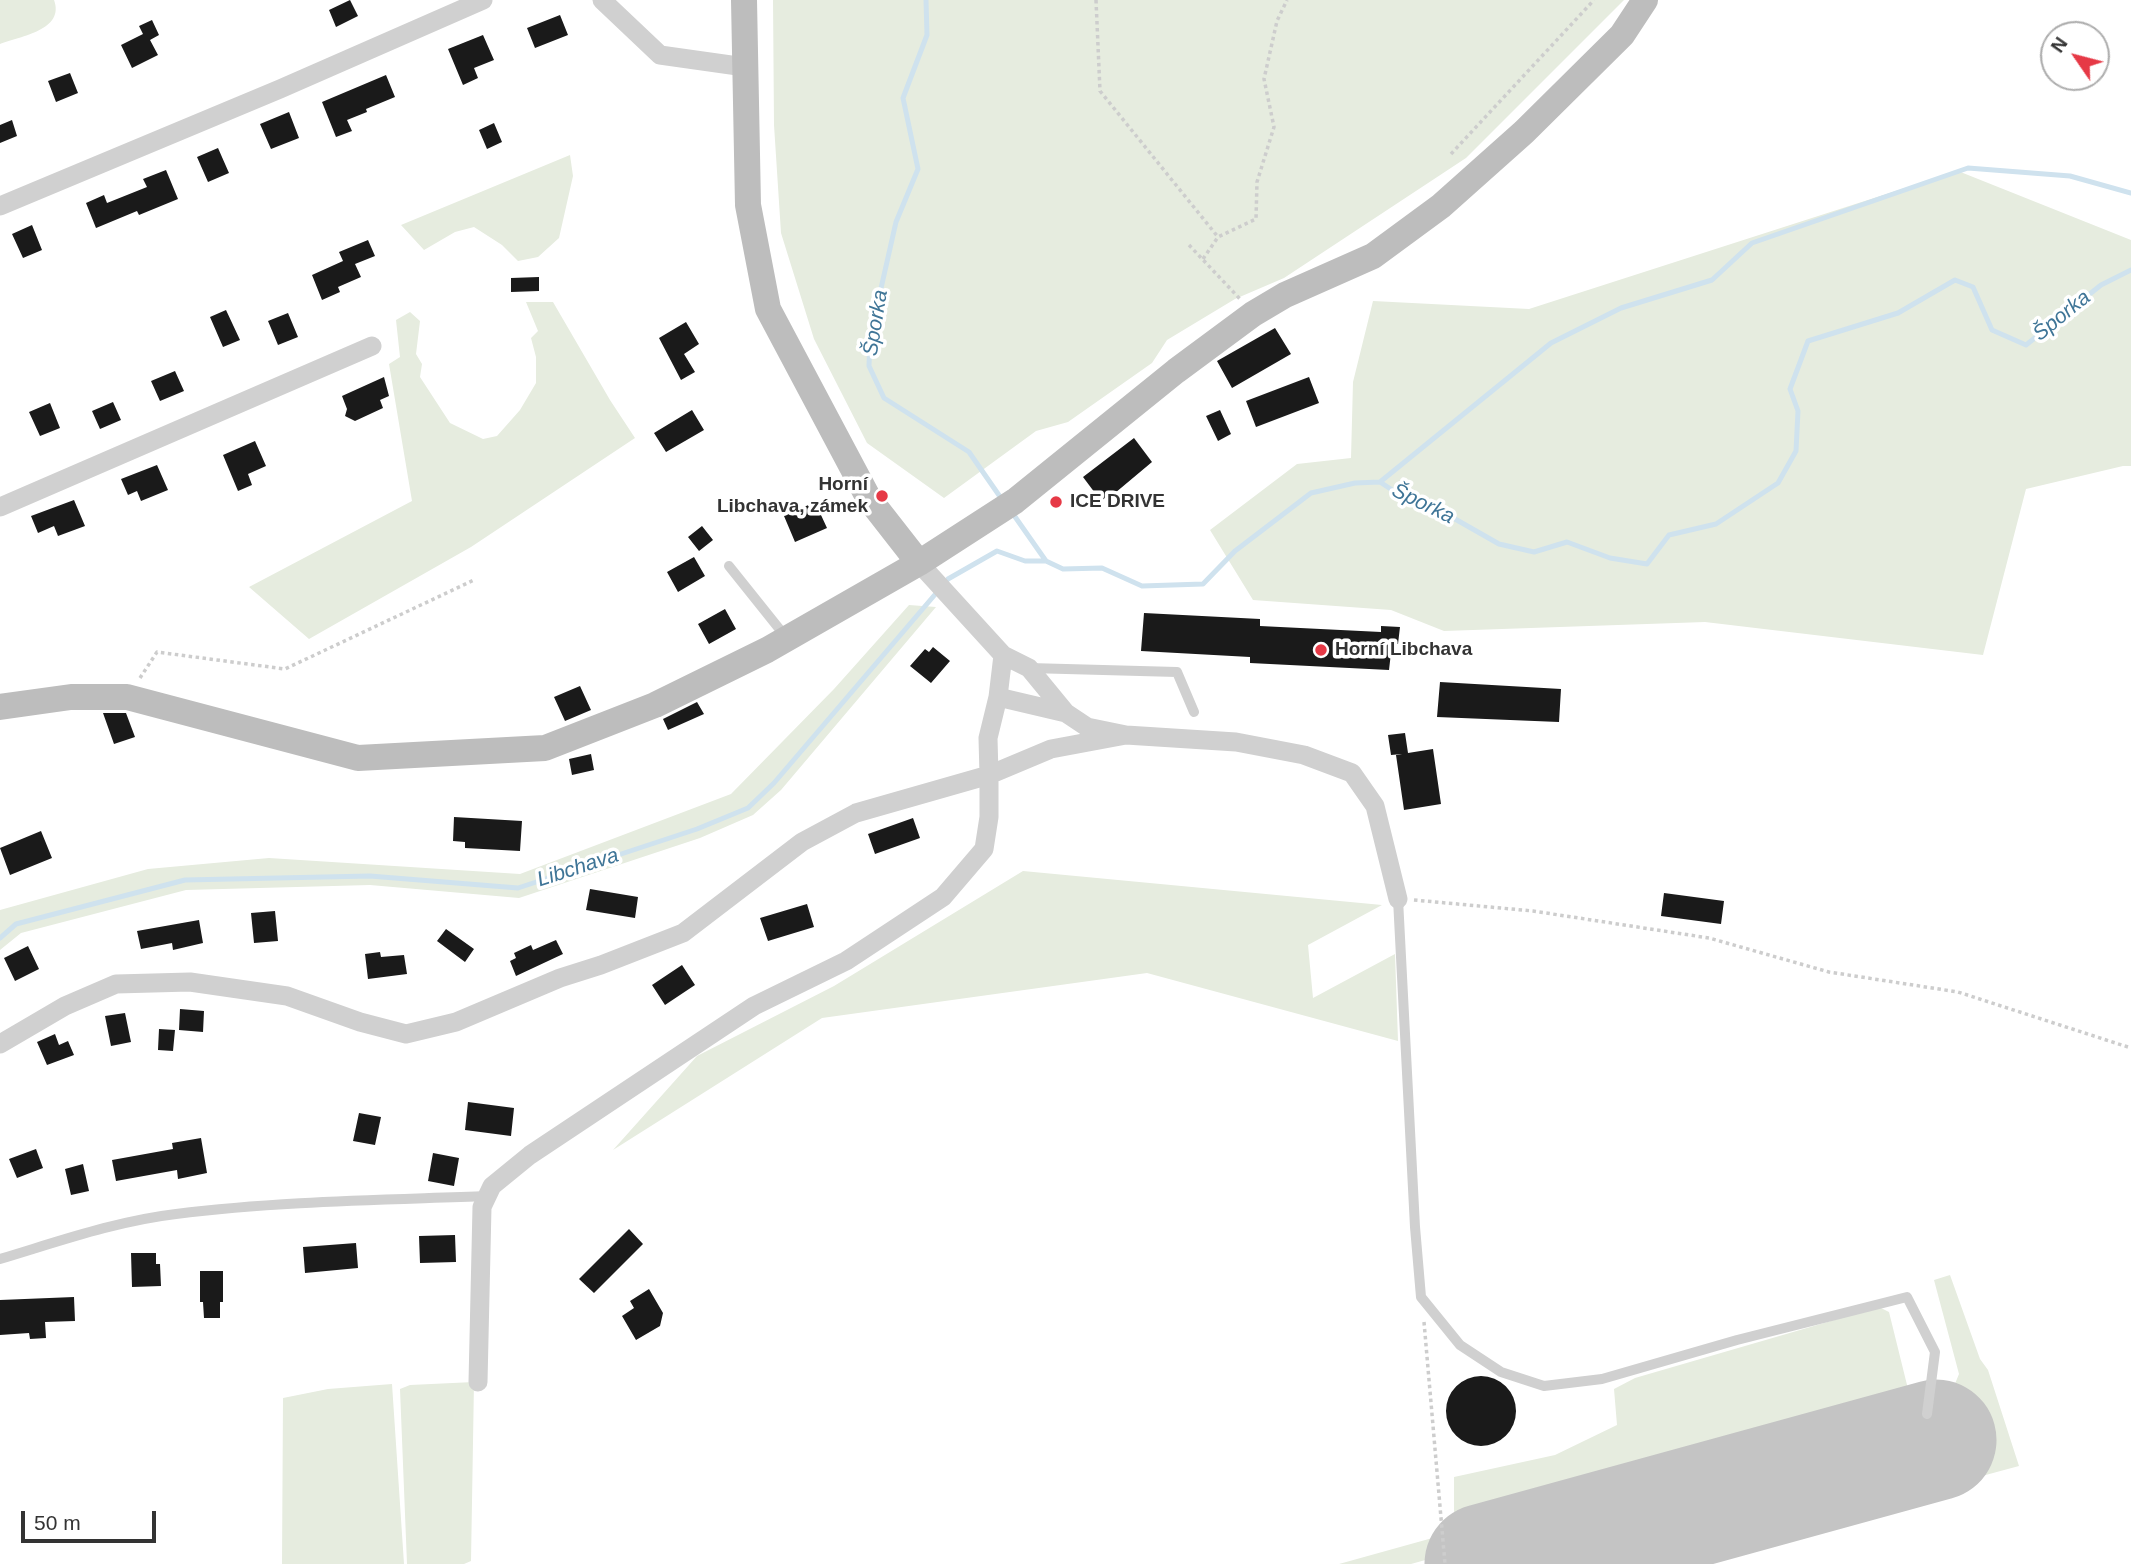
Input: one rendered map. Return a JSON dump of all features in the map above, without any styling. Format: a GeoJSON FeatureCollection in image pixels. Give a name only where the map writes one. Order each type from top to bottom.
{"type":"FeatureCollection","features":[{"type":"Feature","properties":{"kind":"street"},"geometry":{"type":"LineString","coordinates":[[0,206],[280,89],[483,0]]}},
{"type":"Feature","properties":{"kind":"street"},"geometry":{"type":"LineString","coordinates":[[602,0],[660,55],[745,67]]}},
{"type":"Feature","properties":{"kind":"street"},"geometry":{"type":"LineString","coordinates":[[744,0],[748,205],[768,309],[869,499],[926,571],[1003,655],[1029,668],[1066,713],[1087,727],[1126,735],[1236,742],[1304,755],[1352,773],[1375,806],[1398,899]]}},
{"type":"Feature","properties":{"kind":"street"},"geometry":{"type":"LineString","coordinates":[[0,707],[71,697],[127,697],[358,758],[545,748],[655,705],[926,571],[1176,371],[1253,314],[1285,295],[1373,256],[1441,206],[1524,132],[1622,35],[1645,0]]}},
{"type":"Feature","properties":{"kind":"street"},"geometry":{"type":"LineString","coordinates":[[0,507],[372,345]]}},
{"type":"Feature","properties":{"kind":"street"},"geometry":{"type":"LineString","coordinates":[[478,1382],[482,1207],[492,1186],[530,1155],[754,1006],[846,961],[943,897],[984,849],[989,817],[988,738],[998,697],[1003,655]]}},
{"type":"Feature","properties":{"kind":"street"},"geometry":{"type":"LineString","coordinates":[[998,697],[1066,713]]}},
{"type":"Feature","properties":{"kind":"street"},"geometry":{"type":"LineString","coordinates":[[0,1044],[65,1006],[116,984],[190,982],[287,996],[360,1022],[407,1034],[456,1022],[560,978],[683,933],[802,842],[856,813],[989,775],[1051,749],[1126,735]]}},
{"type":"Feature","properties":{"kind":"lane"},"geometry":{"type":"LineString","coordinates":[[729,566],[788,639]]}},
{"type":"Feature","properties":{"kind":"lane"},"geometry":{"type":"LineString","coordinates":[[1029,668],[1177,672],[1194,712]]}},
{"type":"Feature","properties":{"kind":"lane"},"geometry":{"type":"LineString","coordinates":[[1398,899],[1421,1297],[1461,1345],[1501,1372],[1544,1386],[1602,1379],[1737,1340],[1907,1297],[1936,1352],[1927,1414]]}},
{"type":"Feature","properties":{"kind":"lane"},"geometry":{"type":"LineString","coordinates":[[0,1259],[85,1233],[175,1214],[334,1202],[487,1196]]}},
{"type":"Feature","properties":{"kind":"path"},"geometry":{"type":"LineString","coordinates":[[1096,0],[1100,91],[1218,237]]}},
{"type":"Feature","properties":{"kind":"path"},"geometry":{"type":"LineString","coordinates":[[1203,259],[1218,237],[1256,219],[1257,182],[1274,127],[1264,79],[1277,21],[1287,0]]}},
{"type":"Feature","properties":{"kind":"path"},"geometry":{"type":"LineString","coordinates":[[1451,154],[1594,0]]}},
{"type":"Feature","properties":{"kind":"path"},"geometry":{"type":"LineString","coordinates":[[1189,245],[1253,314]]}},
{"type":"Feature","properties":{"kind":"path"},"geometry":{"type":"LineString","coordinates":[[127,697],[157,652],[285,669],[474,580]]}},
{"type":"Feature","properties":{"kind":"path"},"geometry":{"type":"LineString","coordinates":[[1398,899],[1533,911],[1709,938],[1829,972],[1958,992],[2131,1048]]}},
{"type":"Feature","properties":{"kind":"path"},"geometry":{"type":"LineString","coordinates":[[1421,1297],[1445,1564]]}},
{"type":"Feature","properties":{"kind":"shaded area"},"geometry":{"type":"Polygon","coordinates":[[[0,0],[54,0],[56,10],[53,18],[39,30],[0,44],[0,0]]]}},
{"type":"Feature","properties":{"kind":"shaded area"},"geometry":{"type":"Polygon","coordinates":[[[773,0],[1624,0],[1466,158],[1284,278],[1235,299],[1167,340],[1152,363],[1068,422],[1036,431],[944,498],[867,443],[814,339],[781,233],[774,125],[773,0]]]}},
{"type":"Feature","properties":{"kind":"shaded area"},"geometry":{"type":"Polygon","coordinates":[[[570,155],[573,176],[559,238],[538,257],[518,261],[502,245],[474,227],[455,232],[424,250],[401,225],[570,155]]]}},
{"type":"Feature","properties":{"kind":"shaded area"},"geometry":{"type":"Polygon","coordinates":[[[1958,171],[2131,240],[2131,466],[2026,489],[1983,655],[1705,622],[1444,631],[1391,610],[1253,600],[1210,530],[1297,464],[1351,458],[1353,382],[1373,301],[1529,309],[1958,171]]]}},
{"type":"Feature","properties":{"kind":"shaded area"},"geometry":{"type":"Polygon","coordinates":[[[526,302],[553,302],[635,438],[471,547],[309,639],[249,587],[412,501],[389,364],[400,357],[396,320],[410,312],[420,321],[416,354],[422,364],[420,377],[450,423],[483,439],[497,436],[520,410],[536,383],[536,357],[531,338],[538,331],[526,302]]]}},
{"type":"Feature","properties":{"kind":"shaded area"},"geometry":{"type":"Polygon","coordinates":[[[909,605],[936,607],[781,790],[753,815],[700,838],[519,898],[370,885],[186,890],[21,933],[0,950],[0,910],[148,869],[269,858],[520,874],[731,794],[834,689],[909,605]]]}},
{"type":"Feature","properties":{"kind":"shaded area"},"geometry":{"type":"Polygon","coordinates":[[[1023,871],[1382,905],[1308,945],[1313,998],[1395,954],[1398,1041],[1147,973],[822,1018],[613,1150],[697,1056],[834,986],[1023,871]]]}},
{"type":"Feature","properties":{"kind":"shaded area"},"geometry":{"type":"Polygon","coordinates":[[[1950,1275],[1980,1359],[1988,1370],[2019,1466],[1656,1564],[1560,1564],[1945,1458],[1935,1419],[1950,1396],[1959,1374],[1934,1280],[1950,1275]]]}},
{"type":"Feature","properties":{"kind":"shaded area"},"geometry":{"type":"Polygon","coordinates":[[[1879,1307],[1889,1312],[1909,1393],[1887,1432],[1411,1564],[1339,1564],[1436,1537],[1454,1526],[1454,1477],[1555,1455],[1617,1425],[1614,1389],[1635,1378],[1879,1307]]]}},
{"type":"Feature","properties":{"kind":"shaded area"},"geometry":{"type":"Polygon","coordinates":[[[474,1382],[471,1561],[464,1564],[407,1564],[400,1389],[410,1385],[474,1382]]]}},
{"type":"Feature","properties":{"kind":"shaded area"},"geometry":{"type":"Polygon","coordinates":[[[392,1384],[404,1564],[282,1564],[283,1398],[328,1389],[392,1384]]]}},
{"type":"Feature","properties":{"kind":"building"},"geometry":{"type":"Polygon","coordinates":[[[350,0],[358,16],[336,27],[329,10],[350,0]]]}},
{"type":"Feature","properties":{"kind":"building"},"geometry":{"type":"Polygon","coordinates":[[[560,15],[568,35],[535,48],[527,28],[560,15]]]}},
{"type":"Feature","properties":{"kind":"building"},"geometry":{"type":"Polygon","coordinates":[[[152,20],[159,35],[150,40],[158,55],[132,68],[121,45],[143,34],[139,26],[152,20]]]}},
{"type":"Feature","properties":{"kind":"building"},"geometry":{"type":"Polygon","coordinates":[[[483,35],[494,60],[474,68],[478,78],[463,85],[448,49],[483,35]]]}},
{"type":"Feature","properties":{"kind":"building"},"geometry":{"type":"Polygon","coordinates":[[[70,73],[78,93],[56,102],[48,81],[70,73]]]}},
{"type":"Feature","properties":{"kind":"building"},"geometry":{"type":"Polygon","coordinates":[[[386,75],[395,97],[347,120],[352,131],[336,137],[322,102],[386,75]]]}},
{"type":"Feature","properties":{"kind":"building"},"geometry":{"type":"Polygon","coordinates":[[[289,112],[299,138],[271,149],[260,124],[289,112]]]}},
{"type":"Feature","properties":{"kind":"building"},"geometry":{"type":"Polygon","coordinates":[[[12,120],[17,136],[0,143],[0,125],[12,120]]]}},
{"type":"Feature","properties":{"kind":"building"},"geometry":{"type":"Polygon","coordinates":[[[494,123],[502,142],[487,149],[479,130],[494,123]]]}},
{"type":"Feature","properties":{"kind":"building"},"geometry":{"type":"Polygon","coordinates":[[[218,148],[229,173],[208,182],[197,157],[218,148]]]}},
{"type":"Feature","properties":{"kind":"building"},"geometry":{"type":"Polygon","coordinates":[[[166,170],[178,199],[139,215],[137,211],[96,228],[86,203],[104,195],[107,203],[147,187],[143,179],[166,170]]]}},
{"type":"Feature","properties":{"kind":"building"},"geometry":{"type":"Polygon","coordinates":[[[32,225],[42,250],[23,258],[12,234],[32,225]]]}},
{"type":"Feature","properties":{"kind":"building"},"geometry":{"type":"Polygon","coordinates":[[[368,240],[375,256],[355,264],[361,277],[338,287],[340,292],[322,300],[312,275],[343,261],[339,252],[368,240]]]}},
{"type":"Feature","properties":{"kind":"building"},"geometry":{"type":"Polygon","coordinates":[[[539,277],[539,291],[511,292],[511,278],[539,277]]]}},
{"type":"Feature","properties":{"kind":"building"},"geometry":{"type":"Polygon","coordinates":[[[226,310],[240,340],[223,347],[210,317],[226,310]]]}},
{"type":"Feature","properties":{"kind":"building"},"geometry":{"type":"Polygon","coordinates":[[[288,313],[298,337],[278,345],[268,321],[288,313]]]}},
{"type":"Feature","properties":{"kind":"building"},"geometry":{"type":"Polygon","coordinates":[[[686,322],[699,344],[684,354],[695,372],[681,380],[659,338],[686,322]]]}},
{"type":"Feature","properties":{"kind":"building"},"geometry":{"type":"Polygon","coordinates":[[[1275,328],[1291,354],[1232,388],[1217,361],[1275,328]]]}},
{"type":"Feature","properties":{"kind":"building"},"geometry":{"type":"Polygon","coordinates":[[[175,371],[184,391],[160,401],[151,381],[175,371]]]}},
{"type":"Feature","properties":{"kind":"building"},"geometry":{"type":"Polygon","coordinates":[[[384,377],[389,396],[380,400],[383,408],[355,421],[345,416],[347,409],[342,396],[384,377]]]}},
{"type":"Feature","properties":{"kind":"building"},"geometry":{"type":"Polygon","coordinates":[[[1309,377],[1319,403],[1256,427],[1246,401],[1309,377]]]}},
{"type":"Feature","properties":{"kind":"building"},"geometry":{"type":"Polygon","coordinates":[[[113,402],[121,420],[100,429],[92,411],[113,402]]]}},
{"type":"Feature","properties":{"kind":"building"},"geometry":{"type":"Polygon","coordinates":[[[50,403],[60,428],[40,436],[29,412],[50,403]]]}},
{"type":"Feature","properties":{"kind":"building"},"geometry":{"type":"Polygon","coordinates":[[[692,410],[704,430],[666,452],[654,433],[692,410]]]}},
{"type":"Feature","properties":{"kind":"building"},"geometry":{"type":"Polygon","coordinates":[[[1220,410],[1231,434],[1218,441],[1206,416],[1220,410]]]}},
{"type":"Feature","properties":{"kind":"building"},"geometry":{"type":"Polygon","coordinates":[[[1134,438],[1152,462],[1115,493],[1114,491],[1101,501],[1083,477],[1134,438]]]}},
{"type":"Feature","properties":{"kind":"building"},"geometry":{"type":"Polygon","coordinates":[[[255,441],[266,466],[248,474],[252,485],[238,491],[223,455],[255,441]]]}},
{"type":"Feature","properties":{"kind":"building"},"geometry":{"type":"Polygon","coordinates":[[[157,465],[168,490],[141,501],[137,491],[128,495],[121,479],[157,465]]]}},
{"type":"Feature","properties":{"kind":"building"},"geometry":{"type":"Polygon","coordinates":[[[74,500],[85,526],[58,536],[54,526],[38,533],[31,516],[74,500]]]}},
{"type":"Feature","properties":{"kind":"building"},"geometry":{"type":"Polygon","coordinates":[[[815,502],[827,528],[795,542],[784,516],[815,502]]]}},
{"type":"Feature","properties":{"kind":"building"},"geometry":{"type":"Polygon","coordinates":[[[702,526],[713,540],[699,551],[688,537],[702,526]]]}},
{"type":"Feature","properties":{"kind":"building"},"geometry":{"type":"Polygon","coordinates":[[[694,557],[705,576],[678,592],[667,572],[694,557]]]}},
{"type":"Feature","properties":{"kind":"building"},"geometry":{"type":"Polygon","coordinates":[[[725,609],[736,629],[709,644],[698,624],[725,609]]]}},
{"type":"Feature","properties":{"kind":"building"},"geometry":{"type":"Polygon","coordinates":[[[1144,613],[1260,619],[1260,626],[1381,632],[1381,626],[1400,627],[1398,644],[1392,644],[1389,670],[1250,663],[1250,657],[1141,651],[1144,613]]]}},
{"type":"Feature","properties":{"kind":"building"},"geometry":{"type":"Polygon","coordinates":[[[933,647],[950,661],[931,683],[910,666],[925,649],[929,652],[933,647]]]}},
{"type":"Feature","properties":{"kind":"building"},"geometry":{"type":"Polygon","coordinates":[[[1440,682],[1561,689],[1559,722],[1437,717],[1440,682]]]}},
{"type":"Feature","properties":{"kind":"building"},"geometry":{"type":"Polygon","coordinates":[[[580,686],[591,710],[565,721],[554,697],[580,686]]]}},
{"type":"Feature","properties":{"kind":"building"},"geometry":{"type":"Polygon","coordinates":[[[697,702],[704,714],[668,730],[663,719],[697,702]]]}},
{"type":"Feature","properties":{"kind":"building"},"geometry":{"type":"Polygon","coordinates":[[[103,713],[126,713],[135,737],[114,744],[103,713]]]}},
{"type":"Feature","properties":{"kind":"building"},"geometry":{"type":"Polygon","coordinates":[[[1405,733],[1408,753],[1433,749],[1441,804],[1404,810],[1396,755],[1402,754],[1391,755],[1388,735],[1405,733]]]}},
{"type":"Feature","properties":{"kind":"building"},"geometry":{"type":"Polygon","coordinates":[[[591,754],[594,770],[572,775],[569,759],[591,754]]]}},
{"type":"Feature","properties":{"kind":"building"},"geometry":{"type":"Polygon","coordinates":[[[454,817],[522,821],[520,851],[465,848],[465,842],[453,841],[454,817]]]}},
{"type":"Feature","properties":{"kind":"building"},"geometry":{"type":"Polygon","coordinates":[[[913,818],[920,838],[875,854],[868,834],[913,818]]]}},
{"type":"Feature","properties":{"kind":"building"},"geometry":{"type":"Polygon","coordinates":[[[41,831],[52,858],[10,875],[0,848],[41,831]]]}},
{"type":"Feature","properties":{"kind":"building"},"geometry":{"type":"Polygon","coordinates":[[[590,889],[638,897],[635,918],[586,910],[590,889]]]}},
{"type":"Feature","properties":{"kind":"building"},"geometry":{"type":"Polygon","coordinates":[[[1664,893],[1724,901],[1721,924],[1661,916],[1664,893]]]}},
{"type":"Feature","properties":{"kind":"building"},"geometry":{"type":"Polygon","coordinates":[[[807,904],[814,927],[768,941],[760,918],[807,904]]]}},
{"type":"Feature","properties":{"kind":"building"},"geometry":{"type":"Polygon","coordinates":[[[275,911],[278,941],[254,943],[251,913],[275,911]]]}},
{"type":"Feature","properties":{"kind":"building"},"geometry":{"type":"Polygon","coordinates":[[[199,920],[203,943],[173,950],[172,943],[141,949],[137,931],[199,920]]]}},
{"type":"Feature","properties":{"kind":"building"},"geometry":{"type":"Polygon","coordinates":[[[446,929],[474,949],[465,962],[437,941],[446,929]]]}},
{"type":"Feature","properties":{"kind":"building"},"geometry":{"type":"Polygon","coordinates":[[[556,940],[563,954],[516,976],[510,961],[516,958],[514,953],[531,945],[533,950],[556,940]]]}},
{"type":"Feature","properties":{"kind":"building"},"geometry":{"type":"Polygon","coordinates":[[[28,946],[39,969],[15,981],[4,958],[28,946]]]}},
{"type":"Feature","properties":{"kind":"building"},"geometry":{"type":"Polygon","coordinates":[[[380,952],[381,957],[404,955],[407,974],[368,979],[365,954],[380,952]]]}},
{"type":"Feature","properties":{"kind":"building"},"geometry":{"type":"Polygon","coordinates":[[[682,965],[695,985],[665,1005],[652,985],[682,965]]]}},
{"type":"Feature","properties":{"kind":"building"},"geometry":{"type":"Polygon","coordinates":[[[180,1009],[204,1011],[203,1032],[179,1030],[180,1009]]]}},
{"type":"Feature","properties":{"kind":"building"},"geometry":{"type":"Polygon","coordinates":[[[125,1013],[131,1042],[111,1046],[105,1016],[125,1013]]]}},
{"type":"Feature","properties":{"kind":"building"},"geometry":{"type":"Polygon","coordinates":[[[159,1029],[175,1030],[173,1051],[158,1050],[159,1029]]]}},
{"type":"Feature","properties":{"kind":"building"},"geometry":{"type":"Polygon","coordinates":[[[55,1034],[59,1045],[68,1041],[74,1055],[47,1065],[37,1042],[55,1034]]]}},
{"type":"Feature","properties":{"kind":"building"},"geometry":{"type":"Polygon","coordinates":[[[468,1102],[514,1108],[511,1136],[465,1130],[468,1102]]]}},
{"type":"Feature","properties":{"kind":"building"},"geometry":{"type":"Polygon","coordinates":[[[359,1113],[381,1117],[375,1145],[353,1141],[359,1113]]]}},
{"type":"Feature","properties":{"kind":"building"},"geometry":{"type":"Polygon","coordinates":[[[201,1138],[207,1173],[178,1179],[177,1170],[116,1181],[112,1160],[173,1149],[172,1143],[201,1138]]]}},
{"type":"Feature","properties":{"kind":"building"},"geometry":{"type":"Polygon","coordinates":[[[36,1149],[43,1168],[17,1178],[9,1159],[36,1149]]]}},
{"type":"Feature","properties":{"kind":"building"},"geometry":{"type":"Polygon","coordinates":[[[433,1153],[459,1158],[454,1186],[428,1181],[433,1153]]]}},
{"type":"Feature","properties":{"kind":"building"},"geometry":{"type":"Polygon","coordinates":[[[83,1164],[89,1191],[71,1195],[65,1169],[83,1164]]]}},
{"type":"Feature","properties":{"kind":"building"},"geometry":{"type":"Polygon","coordinates":[[[629,1229],[643,1244],[594,1293],[579,1279],[629,1229]]]}},
{"type":"Feature","properties":{"kind":"building"},"geometry":{"type":"Polygon","coordinates":[[[455,1235],[456,1262],[420,1263],[419,1236],[455,1235]]]}},
{"type":"Feature","properties":{"kind":"building"},"geometry":{"type":"Polygon","coordinates":[[[356,1243],[358,1268],[305,1273],[303,1247],[356,1243]]]}},
{"type":"Feature","properties":{"kind":"building"},"geometry":{"type":"Polygon","coordinates":[[[131,1253],[156,1253],[156,1264],[160,1264],[161,1286],[132,1287],[131,1253]]]}},
{"type":"Feature","properties":{"kind":"building"},"geometry":{"type":"Polygon","coordinates":[[[200,1271],[223,1271],[220,1318],[204,1318],[203,1302],[200,1302],[200,1271]]]}},
{"type":"Feature","properties":{"kind":"building"},"geometry":{"type":"Polygon","coordinates":[[[649,1289],[663,1313],[660,1326],[636,1340],[622,1316],[634,1308],[630,1301],[649,1289]]]}},
{"type":"Feature","properties":{"kind":"building"},"geometry":{"type":"Polygon","coordinates":[[[74,1297],[75,1321],[45,1322],[46,1338],[30,1339],[29,1333],[0,1335],[0,1300],[74,1297]]]}},
{"type":"Feature","properties":{"kind":"building"},"geometry":{"type":"Polygon","coordinates":[[[1481,1376],[1506,1386],[1516,1411],[1506,1436],[1481,1446],[1456,1436],[1446,1411],[1456,1386],[1481,1376]]]}},
{"type":"Feature","properties":{"kind":"waterway","name":"Šporka"},"geometry":{"type":"LineString","coordinates":[[926,0],[927,35],[903,98],[918,169],[896,222],[870,337],[869,366],[884,398],[969,452],[1003,501]]}},
{"type":"Feature","properties":{"kind":"waterway"},"geometry":{"type":"LineString","coordinates":[[1380,482],[1551,343],[1621,308],[1712,280],[1752,243],[1968,168],[2070,176],[2131,193]]}},
{"type":"Feature","properties":{"kind":"waterway","name":"Šporka"},"geometry":{"type":"LineString","coordinates":[[1011,511],[1046,561],[1063,569],[1102,568],[1142,586],[1203,584],[1235,551],[1311,493],[1355,483],[1380,482],[1415,505],[1441,511],[1499,544],[1534,552],[1567,542],[1610,558],[1647,564],[1669,535],[1716,524],[1778,483],[1796,451],[1798,411],[1790,389],[1808,341],[1898,313],[1955,280],[1973,287],[1992,330],[2026,345],[2101,285],[2131,270]]}},
{"type":"Feature","properties":{"kind":"waterway","name":"Libchava"},"geometry":{"type":"LineString","coordinates":[[944,584],[948,579],[997,551],[1025,561],[1045,561]]}},
{"type":"Feature","properties":{"kind":"waterway","name":"Libchava"},"geometry":{"type":"LineString","coordinates":[[0,938],[16,924],[185,880],[370,876],[518,888],[697,829],[748,808],[774,783],[938,591]]}},
{"type":"Feature","properties":{"kind":"runway"},"geometry":{"type":"LineString","coordinates":[[1485,1564],[1936,1440]]}},
{"type":"Feature","properties":{"kind":"place","name":"Horní Libchava, zámek"},"geometry":{"type":"Point","coordinates":[882,496]}},
{"type":"Feature","properties":{"kind":"place","name":"ICE DRIVE"},"geometry":{"type":"Point","coordinates":[1056,502]}},
{"type":"Feature","properties":{"kind":"place","name":"Horní Libchava"},"geometry":{"type":"Point","coordinates":[1321,650]}}]}
